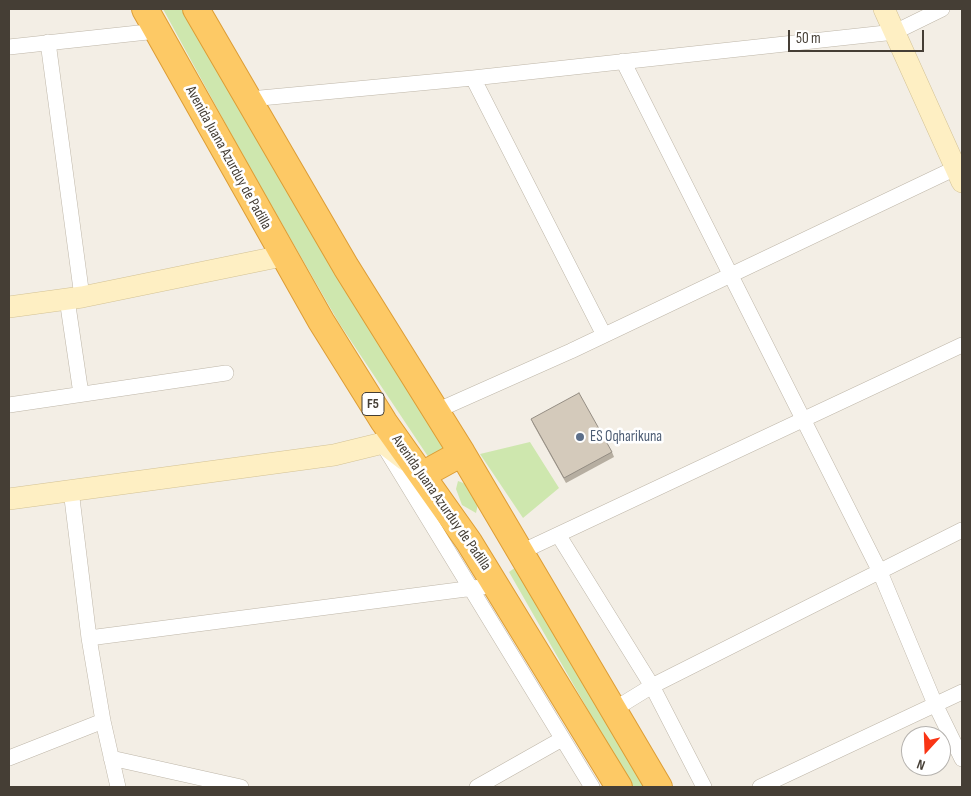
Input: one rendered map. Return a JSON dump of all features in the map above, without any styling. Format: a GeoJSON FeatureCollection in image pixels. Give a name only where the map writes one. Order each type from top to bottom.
{"type":"FeatureCollection","features":[{"type":"Feature","properties":{"kind":"highway"},"geometry":{"type":"LineString","coordinates":[[196,9],[346,267],[462,453],[659,787]]}},
{"type":"Feature","properties":{"kind":"highway","name":"Avenida Juana Azurduy de Padilla"},"geometry":{"type":"LineString","coordinates":[[151,20],[282,256],[384,422],[497,585],[619,787]]}},
{"type":"Feature","properties":{"kind":"highway"},"geometry":{"type":"LineString","coordinates":[[422,475],[462,453]]}},
{"type":"Feature","properties":{"kind":"highway"},"geometry":{"type":"LineString","coordinates":[[469,542],[504,523]]}},
{"type":"Feature","properties":{"kind":"street"},"geometry":{"type":"LineString","coordinates":[[436,411],[604,335],[731,274],[960,171],[884,9]]}},
{"type":"Feature","properties":{"kind":"street"},"geometry":{"type":"LineString","coordinates":[[250,99],[473,78],[895,32],[942,9]]}},
{"type":"Feature","properties":{"kind":"street"},"geometry":{"type":"LineString","coordinates":[[9,47],[48,42],[151,20]]}},
{"type":"Feature","properties":{"kind":"street"},"geometry":{"type":"LineString","coordinates":[[48,42],[75,298],[81,394]]}},
{"type":"Feature","properties":{"kind":"street"},"geometry":{"type":"LineString","coordinates":[[623,61],[805,419],[880,572],[935,704],[962,759]]}},
{"type":"Feature","properties":{"kind":"street"},"geometry":{"type":"LineString","coordinates":[[473,78],[604,335]]}},
{"type":"Feature","properties":{"kind":"street"},"geometry":{"type":"LineString","coordinates":[[9,308],[75,298],[282,256]]}},
{"type":"Feature","properties":{"kind":"street"},"geometry":{"type":"LineString","coordinates":[[521,552],[559,536],[962,345]]}},
{"type":"Feature","properties":{"kind":"street"},"geometry":{"type":"LineString","coordinates":[[9,405],[226,373]]}},
{"type":"Feature","properties":{"kind":"street"},"geometry":{"type":"LineString","coordinates":[[383,443],[422,475]]}},
{"type":"Feature","properties":{"kind":"street"},"geometry":{"type":"LineString","coordinates":[[9,499],[334,455],[383,443]]}},
{"type":"Feature","properties":{"kind":"street"},"geometry":{"type":"LineString","coordinates":[[383,443],[592,787]]}},
{"type":"Feature","properties":{"kind":"street"},"geometry":{"type":"LineString","coordinates":[[71,490],[89,638],[103,721],[118,787]]}},
{"type":"Feature","properties":{"kind":"street"},"geometry":{"type":"LineString","coordinates":[[613,710],[652,686],[962,530]]}},
{"type":"Feature","properties":{"kind":"street"},"geometry":{"type":"LineString","coordinates":[[559,536],[652,686],[704,787]]}},
{"type":"Feature","properties":{"kind":"street"},"geometry":{"type":"LineString","coordinates":[[89,638],[469,587],[497,585]]}},
{"type":"Feature","properties":{"kind":"street"},"geometry":{"type":"LineString","coordinates":[[760,787],[962,692]]}},
{"type":"Feature","properties":{"kind":"street"},"geometry":{"type":"LineString","coordinates":[[9,758],[103,721]]}},
{"type":"Feature","properties":{"kind":"street"},"geometry":{"type":"LineString","coordinates":[[477,787],[562,739]]}},
{"type":"Feature","properties":{"kind":"street"},"geometry":{"type":"LineString","coordinates":[[111,758],[241,787]]}},
{"type":"Feature","properties":{"kind":"green space"},"geometry":{"type":"Polygon","coordinates":[[[163,9],[184,9],[354,303],[445,449],[429,458],[339,323],[247,163],[163,9]]]}},
{"type":"Feature","properties":{"kind":"green space"},"geometry":{"type":"Polygon","coordinates":[[[530,442],[559,488],[523,518],[480,454],[530,442]]]}},
{"type":"Feature","properties":{"kind":"green space"},"geometry":{"type":"Polygon","coordinates":[[[458,481],[466,484],[478,504],[476,513],[462,505],[456,489],[458,481]]]}},
{"type":"Feature","properties":{"kind":"green space"},"geometry":{"type":"Polygon","coordinates":[[[516,567],[645,787],[632,787],[509,572],[516,567]]]}},
{"type":"Feature","properties":{"kind":"building"},"geometry":{"type":"Polygon","coordinates":[[[579,393],[612,452],[564,478],[531,419],[579,393]]]}},
{"type":"Feature","properties":{"kind":"place","name":"ES Oqharikuna"},"geometry":{"type":"Point","coordinates":[580,437]}}]}
